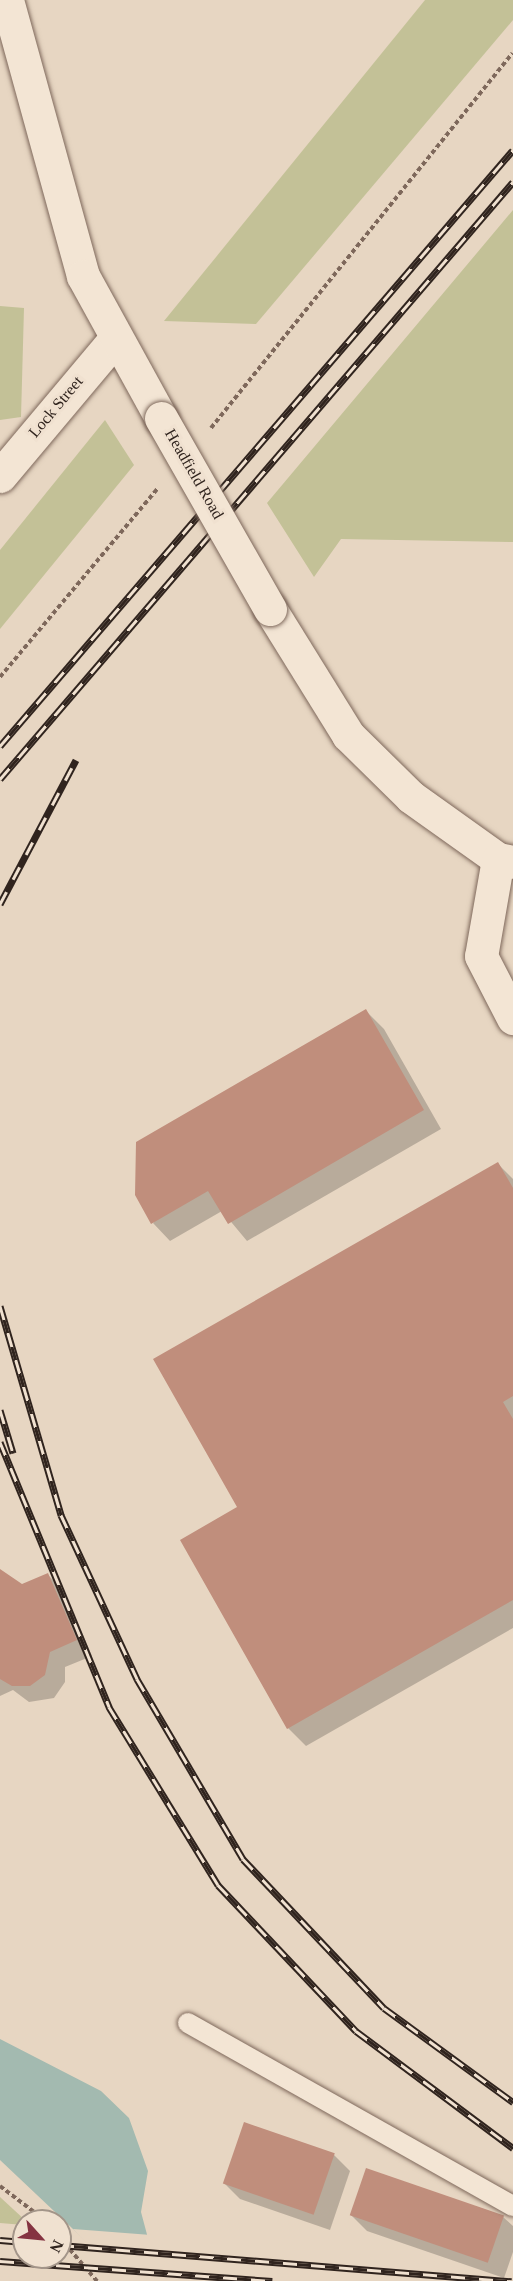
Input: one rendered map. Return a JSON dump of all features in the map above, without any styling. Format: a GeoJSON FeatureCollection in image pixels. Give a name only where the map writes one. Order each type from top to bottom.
{"type":"FeatureCollection","features":[{"type":"Feature","properties":{"kind":"street","name":"Headfield Road"},"geometry":{"type":"LineString","coordinates":[[7,0],[83,276],[114,340],[270,609],[348,735],[411,797],[505,861]]}},
{"type":"Feature","properties":{"kind":"street","name":"Lock Street"},"geometry":{"type":"LineString","coordinates":[[0,476],[114,340]]}},
{"type":"Feature","properties":{"kind":"street"},"geometry":{"type":"LineString","coordinates":[[505,861],[481,956],[513,1018]]}},
{"type":"Feature","properties":{"kind":"lane"},"geometry":{"type":"LineString","coordinates":[[188,2023],[513,2206]]}},
{"type":"Feature","properties":{"kind":"path"},"geometry":{"type":"LineString","coordinates":[[204,436],[281,347],[513,53]]}},
{"type":"Feature","properties":{"kind":"path"},"geometry":{"type":"LineString","coordinates":[[0,677],[165,481]]}},
{"type":"Feature","properties":{"kind":"path"},"geometry":{"type":"LineString","coordinates":[[0,2186],[30,2209]]}},
{"type":"Feature","properties":{"kind":"path"},"geometry":{"type":"LineString","coordinates":[[72,2252],[96,2281]]}},
{"type":"Feature","properties":{"kind":"shaded area"},"geometry":{"type":"Polygon","coordinates":[[[425,0],[513,0],[513,20],[256,324],[164,321],[425,0]]]}},
{"type":"Feature","properties":{"kind":"shaded area"},"geometry":{"type":"Polygon","coordinates":[[[513,210],[513,542],[341,539],[314,577],[267,503],[513,210]]]}},
{"type":"Feature","properties":{"kind":"shaded area"},"geometry":{"type":"Polygon","coordinates":[[[0,306],[24,308],[21,417],[0,420],[0,306]]]}},
{"type":"Feature","properties":{"kind":"shaded area"},"geometry":{"type":"Polygon","coordinates":[[[105,420],[134,465],[0,629],[0,550],[105,420]]]}},
{"type":"Feature","properties":{"kind":"shaded area"},"geometry":{"type":"Polygon","coordinates":[[[0,2039],[101,2091],[129,2118],[148,2171],[141,2212],[149,2242],[128,2281],[72,2228],[72,2209],[52,2209],[0,2160],[0,2039]]]}},
{"type":"Feature","properties":{"kind":"shaded area"},"geometry":{"type":"Polygon","coordinates":[[[0,2197],[13,2209],[12,2224],[0,2223],[0,2197]]]}},
{"type":"Feature","properties":{"kind":"pier"},"geometry":{"type":"Polygon","coordinates":[[[73,2229],[151,2235],[189,2281],[123,2281],[73,2229]]]}},
{"type":"Feature","properties":{"kind":"building"},"geometry":{"type":"Polygon","coordinates":[[[366,1009],[424,1110],[228,1224],[208,1191],[151,1224],[135,1195],[136,1142],[366,1009]]]}},
{"type":"Feature","properties":{"kind":"building"},"geometry":{"type":"Polygon","coordinates":[[[498,1162],[513,1188],[513,1396],[503,1402],[513,1419],[513,1600],[287,1729],[180,1540],[237,1507],[153,1359],[498,1162]]]}},
{"type":"Feature","properties":{"kind":"building"},"geometry":{"type":"Polygon","coordinates":[[[0,1569],[22,1584],[48,1573],[77,1640],[50,1652],[45,1675],[30,1686],[12,1686],[0,1679],[0,1569]]]}},
{"type":"Feature","properties":{"kind":"building"},"geometry":{"type":"Polygon","coordinates":[[[244,2122],[335,2153],[314,2215],[223,2183],[244,2122]]]}},
{"type":"Feature","properties":{"kind":"building"},"geometry":{"type":"Polygon","coordinates":[[[366,2168],[504,2216],[488,2263],[350,2215],[366,2168]]]}},
{"type":"Feature","properties":{"kind":"railway"},"geometry":{"type":"LineString","coordinates":[[0,746],[513,150]]}},
{"type":"Feature","properties":{"kind":"railway"},"geometry":{"type":"LineString","coordinates":[[0,779],[513,182]]}},
{"type":"Feature","properties":{"kind":"railway"},"geometry":{"type":"LineString","coordinates":[[0,904],[76,760]]}},
{"type":"Feature","properties":{"kind":"railway"},"geometry":{"type":"LineString","coordinates":[[0,1306],[61,1515],[137,1679],[243,1859],[384,2008],[513,2102]]}},
{"type":"Feature","properties":{"kind":"railway"},"geometry":{"type":"LineString","coordinates":[[0,1410],[13,1453]]}},
{"type":"Feature","properties":{"kind":"railway"},"geometry":{"type":"LineString","coordinates":[[0,1442],[109,1707],[218,1885],[356,2031],[513,2148]]}},
{"type":"Feature","properties":{"kind":"railway"},"geometry":{"type":"LineString","coordinates":[[0,2240],[12,2241]]}},
{"type":"Feature","properties":{"kind":"railway"},"geometry":{"type":"LineString","coordinates":[[72,2246],[512,2281]]}},
{"type":"Feature","properties":{"kind":"railway"},"geometry":{"type":"LineString","coordinates":[[0,2261],[272,2281]]}}]}
